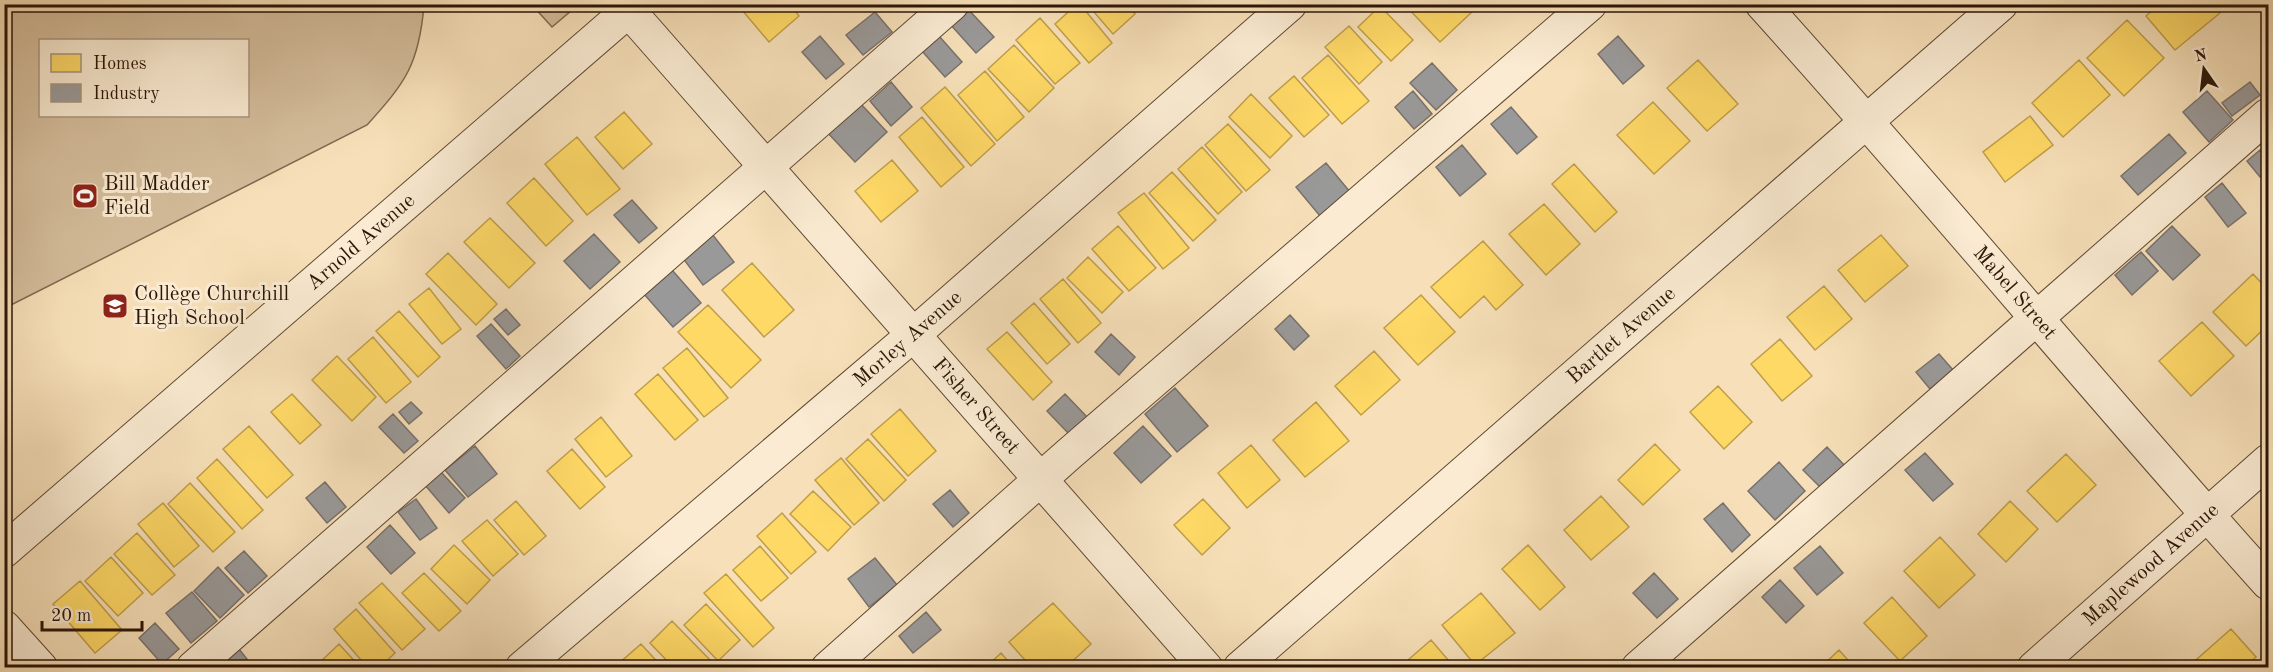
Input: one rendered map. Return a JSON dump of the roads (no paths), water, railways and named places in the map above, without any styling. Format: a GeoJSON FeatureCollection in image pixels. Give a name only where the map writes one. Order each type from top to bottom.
{"type":"FeatureCollection","features":[{"type":"Feature","properties":{"kind":"street"},"geometry":{"type":"LineString","coordinates":[[193,668],[952,4]]}},
{"type":"Feature","properties":{"kind":"street","name":"Morley Avenue"},"geometry":{"type":"LineString","coordinates":[[522,668],[914,335],[1290,4]]}},
{"type":"Feature","properties":{"kind":"street"},"geometry":{"type":"LineString","coordinates":[[828,668],[1040,479],[1590,4]]}},
{"type":"Feature","properties":{"kind":"street","name":"Mabel Street"},"geometry":{"type":"LineString","coordinates":[[1762,4],[1868,121],[2268,583]]}},
{"type":"Feature","properties":{"kind":"street","name":"Bartlet Avenue"},"geometry":{"type":"LineString","coordinates":[[1240,668],[2001,4]]}},
{"type":"Feature","properties":{"kind":"street","name":"Fisher Street"},"geometry":{"type":"LineString","coordinates":[[632,8],[766,168],[1206,668]]}},
{"type":"Feature","properties":{"kind":"street","name":"Arnold Avenue"},"geometry":{"type":"LineString","coordinates":[[4,551],[632,8]]}},
{"type":"Feature","properties":{"kind":"street"},"geometry":{"type":"LineString","coordinates":[[1638,668],[2268,115]]}},
{"type":"Feature","properties":{"kind":"street","name":"Maplewood Avenue"},"geometry":{"type":"LineString","coordinates":[[2034,668],[2268,461]]}},
{"type":"Feature","properties":{"kind":"street"},"geometry":{"type":"LineString","coordinates":[[4,627],[40,668]]}},
{"type":"Feature","properties":{"kind":"place","name":"Bill Madder Field"},"geometry":{"type":"Point","coordinates":[85,196]}},
{"type":"Feature","properties":{"kind":"place","name":"Collège Churchill High School"},"geometry":{"type":"Point","coordinates":[115,306]}}]}
